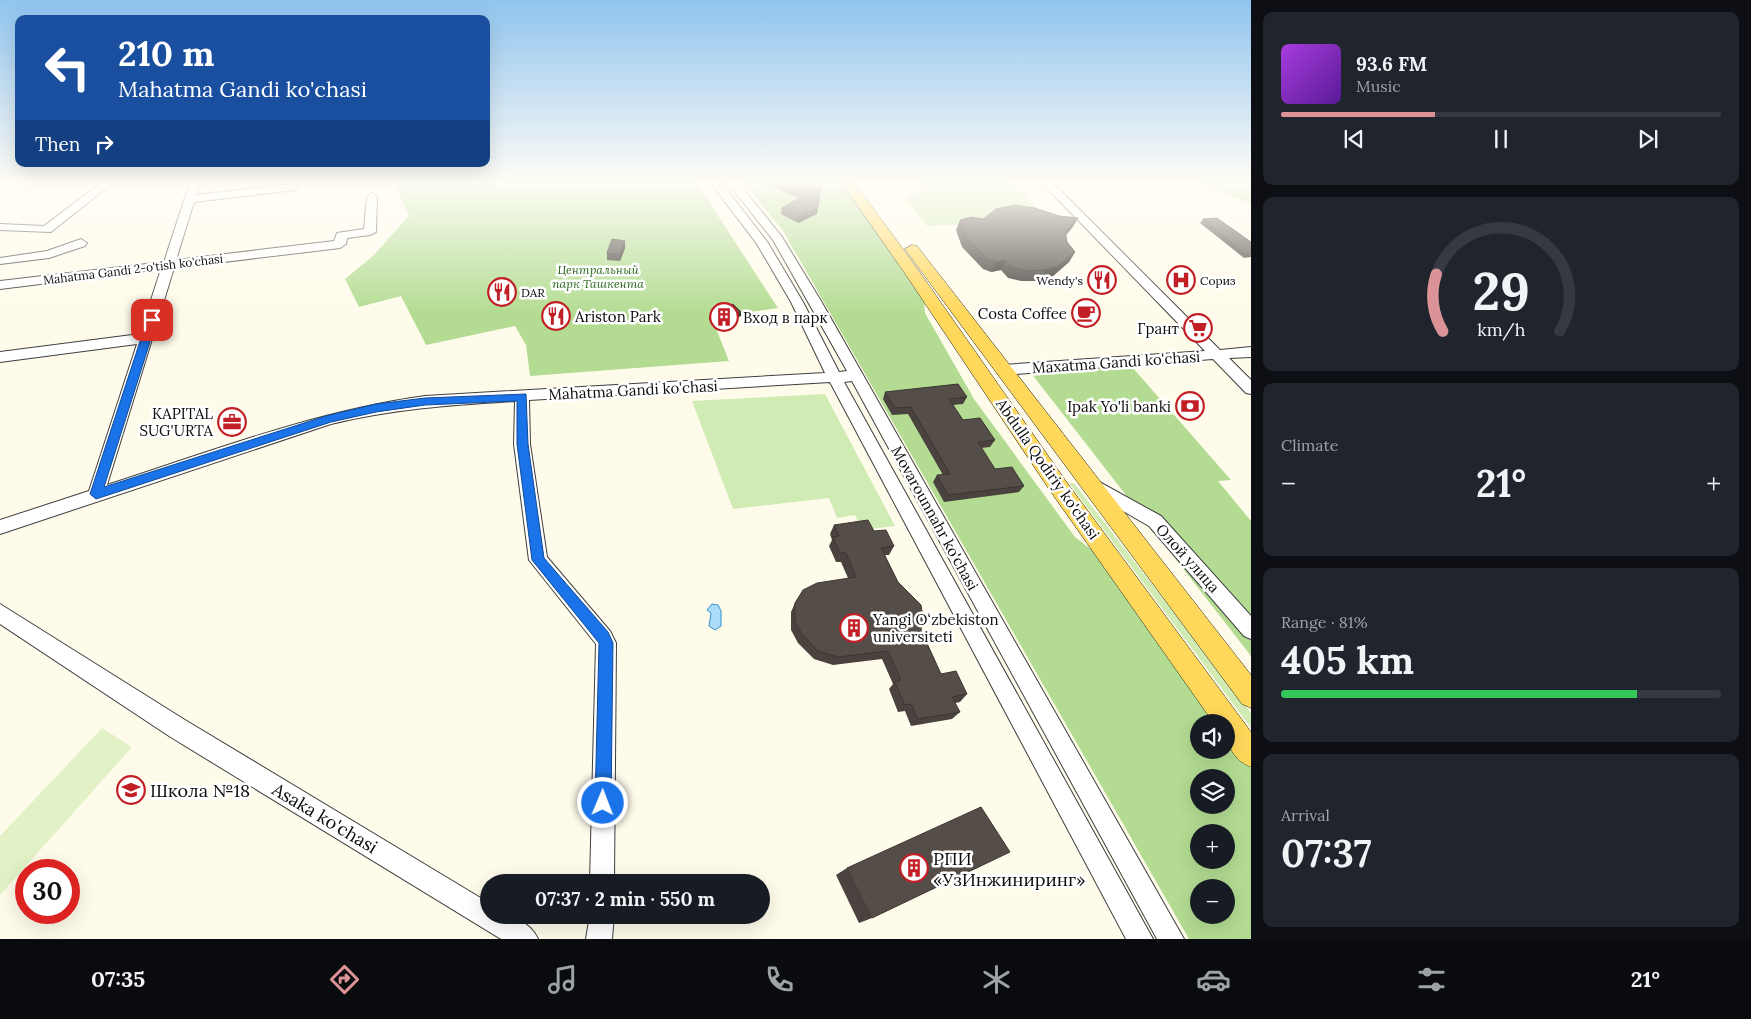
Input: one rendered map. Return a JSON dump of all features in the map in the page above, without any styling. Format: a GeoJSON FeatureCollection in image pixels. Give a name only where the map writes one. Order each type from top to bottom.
{"type":"FeatureCollection","features":[{"type":"Feature","properties":{"kind":"main road","name":"Abdulla Qodiriy ko'chasi"},"geometry":{"type":"LineString","coordinates":[[879,226],[1058,486],[1251,754]]}},
{"type":"Feature","properties":{"kind":"main road","name":"Abdulla Qodiriy ko'chasi"},"geometry":{"type":"LineString","coordinates":[[893,226],[1251,695]]}},
{"type":"Feature","properties":{"kind":"main road","name":"Maxatma Gandi ko'chasi"},"geometry":{"type":"LineString","coordinates":[[981,372],[1003,370]]}},
{"type":"Feature","properties":{"kind":"street"},"geometry":{"type":"LineString","coordinates":[[0,226],[47,230],[52,226]]}},
{"type":"Feature","properties":{"kind":"street"},"geometry":{"type":"LineString","coordinates":[[96,494],[181,226]]}},
{"type":"Feature","properties":{"kind":"street","name":"Mahatma Gandi 2-o'tish ko'chasi"},"geometry":{"type":"LineString","coordinates":[[0,285],[340,244],[341,235],[370,232],[370,226]]}},
{"type":"Feature","properties":{"kind":"street","name":"Movarounnahr ko'chasi"},"geometry":{"type":"LineString","coordinates":[[749,226],[762,243],[797,302],[834,378],[1140,939]]}},
{"type":"Feature","properties":{"kind":"street","name":"Movarounnahr ko'chasi"},"geometry":{"type":"LineString","coordinates":[[767,226],[778,239],[815,301],[855,376],[1171,939]]}},
{"type":"Feature","properties":{"kind":"street"},"geometry":{"type":"LineString","coordinates":[[1090,226],[1251,389]]}},
{"type":"Feature","properties":{"kind":"street"},"geometry":{"type":"LineString","coordinates":[[3,261],[49,254],[81,243]]}},
{"type":"Feature","properties":{"kind":"street"},"geometry":{"type":"LineString","coordinates":[[35,281],[49,254]]}},
{"type":"Feature","properties":{"kind":"street"},"geometry":{"type":"LineString","coordinates":[[0,357],[146,338]]}},
{"type":"Feature","properties":{"kind":"street","name":"Maxatma Gandi ko'chasi"},"geometry":{"type":"LineString","coordinates":[[1003,370],[1251,352]]}},
{"type":"Feature","properties":{"kind":"street","name":"Mahatma Gandi ko'chasi"},"geometry":{"type":"LineString","coordinates":[[0,527],[96,494],[330,419],[376,408],[425,401],[522,397],[855,376]]}},
{"type":"Feature","properties":{"kind":"street"},"geometry":{"type":"LineString","coordinates":[[522,397],[522,444],[538,560],[606,643],[602,874]]}},
{"type":"Feature","properties":{"kind":"street","name":"Олой улица"},"geometry":{"type":"LineString","coordinates":[[1089,483],[1155,521],[1251,630]]}},
{"type":"Feature","properties":{"kind":"street","name":"Asaka ko'chasi"},"geometry":{"type":"LineString","coordinates":[[0,613],[177,728],[524,939]]}},
{"type":"Feature","properties":{"kind":"street"},"geometry":{"type":"LineString","coordinates":[[600,939],[601,924]]}},
{"type":"Feature","properties":{"kind":"green space","name":"Центральный парк Ташкента"},"geometry":{"type":"Polygon","coordinates":[[[400,226],[725,226],[778,308],[736,316],[722,324],[717,331],[729,361],[530,376],[526,345],[515,326],[426,345],[401,296],[359,307],[345,279],[373,256],[400,226]]]}},
{"type":"Feature","properties":{"kind":"green space"},"geometry":{"type":"Polygon","coordinates":[[[779,226],[873,226],[924,299],[925,313],[974,399],[1075,537],[1100,556],[1213,714],[1190,714],[1190,759],[1235,759],[1235,746],[1251,769],[1251,939],[1189,939],[779,226]]]}},
{"type":"Feature","properties":{"kind":"green space"},"geometry":{"type":"Polygon","coordinates":[[[1133,368],[1231,480],[1218,481],[1251,521],[1251,656],[1031,373],[1133,368]]]}},
{"type":"Feature","properties":{"kind":"green space"},"geometry":{"type":"Polygon","coordinates":[[[825,394],[895,526],[862,530],[855,515],[837,518],[829,498],[733,509],[692,401],[825,394]]]}},
{"type":"Feature","properties":{"kind":"green space"},"geometry":{"type":"Polygon","coordinates":[[[1069,483],[1074,483],[1251,713],[1251,728],[1069,483]]]}},
{"type":"Feature","properties":{"kind":"green space"},"geometry":{"type":"Polygon","coordinates":[[[102,728],[132,747],[32,859],[15,859],[15,878],[0,895],[0,836],[102,728]]]}},
{"type":"Feature","properties":{"kind":"water"},"geometry":{"type":"Polygon","coordinates":[[[712,604],[718,605],[721,611],[721,626],[715,630],[709,626],[711,613],[707,610],[712,604]]]}},
{"type":"Feature","properties":{"kind":"building"},"geometry":{"type":"Polygon","coordinates":[[[962,226],[1070,226],[1065,231],[1067,242],[1075,252],[1058,266],[1045,270],[1027,271],[1013,268],[1006,260],[996,262],[988,259],[966,237],[962,226]]]}},
{"type":"Feature","properties":{"kind":"building"},"geometry":{"type":"Polygon","coordinates":[[[1211,226],[1228,226],[1251,242],[1251,254],[1246,255],[1211,226]]]}},
{"type":"Feature","properties":{"kind":"building"},"geometry":{"type":"Polygon","coordinates":[[[612,239],[625,241],[620,255],[607,253],[612,239]]]}},
{"type":"Feature","properties":{"kind":"building","name":"Вход в парк"},"geometry":{"type":"Polygon","coordinates":[[[733,304],[741,312],[732,315],[723,322],[709,317],[715,311],[733,304]]]}},
{"type":"Feature","properties":{"kind":"building"},"geometry":{"type":"Polygon","coordinates":[[[958,384],[967,397],[949,399],[963,420],[980,418],[995,440],[978,442],[995,469],[1012,467],[1024,486],[948,495],[937,475],[950,474],[911,407],[895,408],[885,392],[958,384]]]}},
{"type":"Feature","properties":{"kind":"building","name":"Yangi Oʻzbekiston universiteti"},"geometry":{"type":"Polygon","coordinates":[[[868,520],[874,531],[886,530],[894,546],[881,548],[898,582],[921,605],[923,618],[921,630],[941,674],[956,671],[967,694],[952,697],[960,712],[918,719],[911,704],[905,705],[895,682],[901,680],[888,651],[838,657],[818,651],[802,634],[795,622],[795,603],[803,590],[817,583],[856,577],[846,553],[840,553],[833,537],[839,536],[834,525],[868,520]]]}},
{"type":"Feature","properties":{"kind":"building","name":"РПИ «УзИнжиниринг»"},"geometry":{"type":"Polygon","coordinates":[[[981,807],[1010,852],[872,918],[847,868],[981,807]]]}},
{"type":"Feature","properties":{"kind":"place","name":"Wendy's"},"geometry":{"type":"Point","coordinates":[1102,280]}},
{"type":"Feature","properties":{"kind":"place","name":"Сориз"},"geometry":{"type":"Point","coordinates":[1181,280]}},
{"type":"Feature","properties":{"kind":"place","name":"DAR"},"geometry":{"type":"Point","coordinates":[502,292]}},
{"type":"Feature","properties":{"kind":"place","name":"Costa Coffee"},"geometry":{"type":"Point","coordinates":[1086,313]}},
{"type":"Feature","properties":{"kind":"place","name":"Ariston Park"},"geometry":{"type":"Point","coordinates":[556,316]}},
{"type":"Feature","properties":{"kind":"place","name":"Вход в парк"},"geometry":{"type":"Point","coordinates":[724,317]}},
{"type":"Feature","properties":{"kind":"place","name":"Грант"},"geometry":{"type":"Point","coordinates":[1198,328]}},
{"type":"Feature","properties":{"kind":"place","name":"Ipak Yo'li banki"},"geometry":{"type":"Point","coordinates":[1190,406]}},
{"type":"Feature","properties":{"kind":"place","name":"KAPITAL SUG'URTA"},"geometry":{"type":"Point","coordinates":[232,422]}},
{"type":"Feature","properties":{"kind":"place","name":"Yangi Oʻzbekiston universiteti"},"geometry":{"type":"Point","coordinates":[854,628]}},
{"type":"Feature","properties":{"kind":"place","name":"Школа №18"},"geometry":{"type":"Point","coordinates":[131,790]}},
{"type":"Feature","properties":{"kind":"place","name":"РПИ «УзИнжиниринг»"},"geometry":{"type":"Point","coordinates":[914,868]}},
{"type":"Feature","properties":{"kind":"route"},"geometry":{"type":"LineString","coordinates":[[152,320],[96,494],[330,419],[376,408],[425,401],[522,397],[522,444],[538,560],[606,643],[603,803]]}}]}
